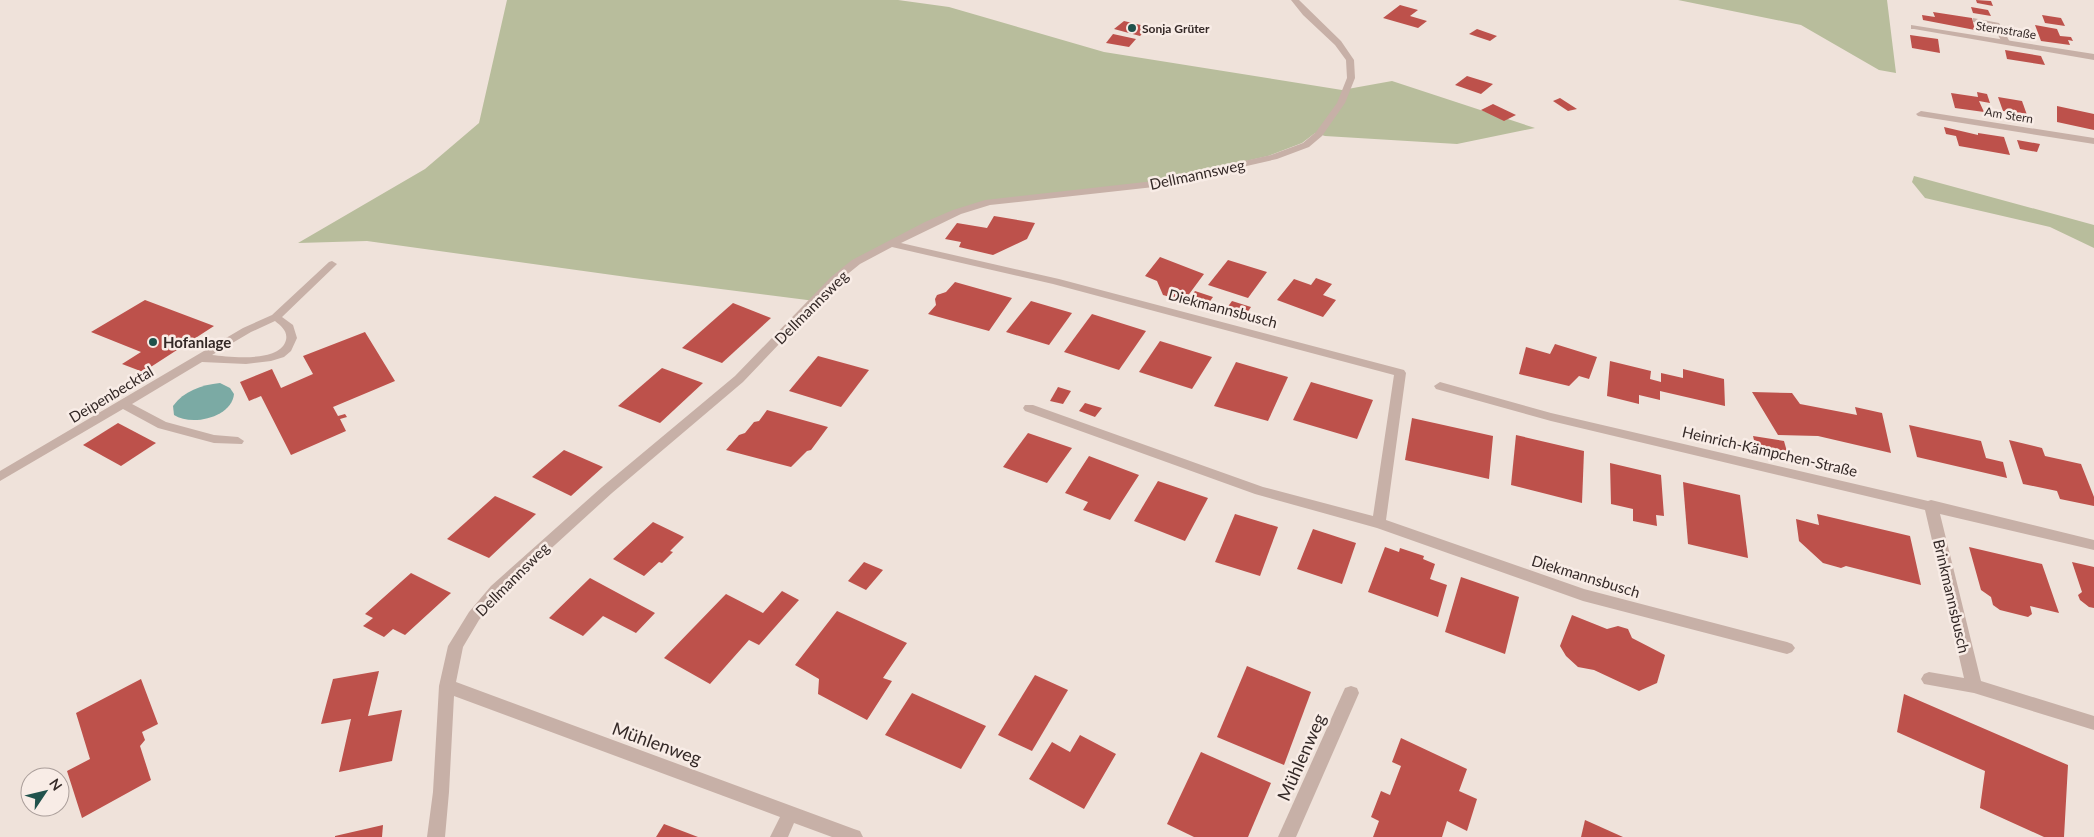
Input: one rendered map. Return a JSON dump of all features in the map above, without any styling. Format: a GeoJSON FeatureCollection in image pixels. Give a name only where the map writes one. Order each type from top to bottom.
{"type":"FeatureCollection","features":[{"type":"Feature","properties":{"kind":"street","name":"Dellmannsweg"},"geometry":{"type":"LineString","coordinates":[[436,837],[441,792],[446,686],[456,646],[474,616],[496,590],[607,490],[739,379],[834,280],[856,262],[957,212],[989,202],[1154,184],[1274,157],[1306,145],[1319,134],[1341,103],[1350,78],[1350,60],[1338,44],[1295,0]]}},
{"type":"Feature","properties":{"kind":"street","name":"Sternstraße"},"geometry":{"type":"LineString","coordinates":[[1914,27],[2094,57]]}},
{"type":"Feature","properties":{"kind":"street","name":"Am Stern"},"geometry":{"type":"LineString","coordinates":[[1921,114],[2094,141]]}},
{"type":"Feature","properties":{"kind":"street","name":"Diekmannsbusch"},"geometry":{"type":"LineString","coordinates":[[891,244],[1055,281],[1400,373],[1379,523]]}},
{"type":"Feature","properties":{"kind":"street","name":"Heinrich-Kämpchen-Straße"},"geometry":{"type":"LineString","coordinates":[[1440,386],[1551,417],[1931,505],[2094,545]]}},
{"type":"Feature","properties":{"kind":"street","name":"Diekmannsbusch"},"geometry":{"type":"LineString","coordinates":[[1029,408],[1260,491],[1379,523],[1583,595],[1787,648]]}},
{"type":"Feature","properties":{"kind":"street","name":"Brinkmannsbusch"},"geometry":{"type":"LineString","coordinates":[[1931,505],[1974,686]]}},
{"type":"Feature","properties":{"kind":"street"},"geometry":{"type":"LineString","coordinates":[[1929,679],[1974,686],[2094,723]]}},
{"type":"Feature","properties":{"kind":"street","name":"Mühlenweg"},"geometry":{"type":"LineString","coordinates":[[446,686],[854,837]]}},
{"type":"Feature","properties":{"kind":"street","name":"Mühlenweg"},"geometry":{"type":"LineString","coordinates":[[1287,837],[1351,693]]}},
{"type":"Feature","properties":{"kind":"street"},"geometry":{"type":"LineString","coordinates":[[779,837],[790,814]]}},
{"type":"Feature","properties":{"kind":"lane"},"geometry":{"type":"LineString","coordinates":[[1976,20],[1996,25],[2006,42]]}},
{"type":"Feature","properties":{"kind":"lane","name":"Deipenbecktal"},"geometry":{"type":"LineString","coordinates":[[0,477],[246,330],[276,317],[332,264]]}},
{"type":"Feature","properties":{"kind":"lane"},"geometry":{"type":"LineString","coordinates":[[200,358],[251,360],[272,357],[286,350],[292,338],[289,327],[276,317]]}},
{"type":"Feature","properties":{"kind":"lane"},"geometry":{"type":"LineString","coordinates":[[124,404],[162,425],[214,439],[238,440]]}},
{"type":"Feature","properties":{"kind":"green space"},"geometry":{"type":"Polygon","coordinates":[[[507,0],[898,0],[949,7],[1104,52],[1342,90],[1392,81],[1535,128],[1457,144],[1325,136],[1315,133],[1302,143],[1268,156],[1154,182],[987,201],[855,261],[815,301],[367,241],[298,243],[425,169],[479,123],[507,0]]]}},
{"type":"Feature","properties":{"kind":"green space"},"geometry":{"type":"Polygon","coordinates":[[[1678,0],[1887,0],[1896,73],[1879,70],[1801,25],[1678,0]]]}},
{"type":"Feature","properties":{"kind":"green space"},"geometry":{"type":"Polygon","coordinates":[[[1914,176],[2094,225],[2094,248],[2050,227],[1925,198],[1912,182],[1914,176]]]}},
{"type":"Feature","properties":{"kind":"water"},"geometry":{"type":"Polygon","coordinates":[[[220,383],[230,388],[234,394],[232,402],[219,414],[200,420],[191,420],[174,415],[173,406],[182,396],[200,387],[220,383]]]}},
{"type":"Feature","properties":{"kind":"building"},"geometry":{"type":"Polygon","coordinates":[[[1976,0],[1991,1],[1993,6],[1977,3],[1976,0]]]}},
{"type":"Feature","properties":{"kind":"building"},"geometry":{"type":"Polygon","coordinates":[[[1400,5],[1418,10],[1410,16],[1427,21],[1418,28],[1383,18],[1400,5]]]}},
{"type":"Feature","properties":{"kind":"building"},"geometry":{"type":"Polygon","coordinates":[[[1971,7],[1988,10],[1991,16],[1973,13],[1971,7]]]}},
{"type":"Feature","properties":{"kind":"building"},"geometry":{"type":"Polygon","coordinates":[[[1933,12],[1972,18],[1975,30],[1923,20],[1922,15],[1935,17],[1933,12]]]}},
{"type":"Feature","properties":{"kind":"building"},"geometry":{"type":"Polygon","coordinates":[[[2042,15],[2061,18],[2065,26],[2045,23],[2042,15]]]}},
{"type":"Feature","properties":{"kind":"building","name":"Sonja Grüter"},"geometry":{"type":"Polygon","coordinates":[[[1124,21],[1149,27],[1140,36],[1114,29],[1124,21]]]}},
{"type":"Feature","properties":{"kind":"building"},"geometry":{"type":"Polygon","coordinates":[[[2035,25],[2057,29],[2060,36],[2071,37],[2073,41],[2068,40],[2070,45],[2041,41],[2035,25]]]}},
{"type":"Feature","properties":{"kind":"building"},"geometry":{"type":"Polygon","coordinates":[[[1477,29],[1497,36],[1490,41],[1469,34],[1477,29]]]}},
{"type":"Feature","properties":{"kind":"building"},"geometry":{"type":"Polygon","coordinates":[[[1113,34],[1136,39],[1129,47],[1106,43],[1113,34]]]}},
{"type":"Feature","properties":{"kind":"building"},"geometry":{"type":"Polygon","coordinates":[[[1910,35],[1938,39],[1940,53],[1912,48],[1910,35]]]}},
{"type":"Feature","properties":{"kind":"building"},"geometry":{"type":"Polygon","coordinates":[[[2005,50],[2041,56],[2045,65],[2007,59],[2005,50]]]}},
{"type":"Feature","properties":{"kind":"building"},"geometry":{"type":"Polygon","coordinates":[[[1467,76],[1493,84],[1481,94],[1455,85],[1467,76]]]}},
{"type":"Feature","properties":{"kind":"building"},"geometry":{"type":"Polygon","coordinates":[[[1977,92],[1987,94],[1990,103],[1979,101],[1984,112],[1955,108],[1951,93],[1978,97],[1977,92]]]}},
{"type":"Feature","properties":{"kind":"building"},"geometry":{"type":"Polygon","coordinates":[[[1998,97],[2022,101],[2027,115],[2003,111],[1998,97]]]}},
{"type":"Feature","properties":{"kind":"building"},"geometry":{"type":"Polygon","coordinates":[[[1560,98],[1577,109],[1568,111],[1553,101],[1560,98]]]}},
{"type":"Feature","properties":{"kind":"building"},"geometry":{"type":"Polygon","coordinates":[[[1493,104],[1516,115],[1504,121],[1481,110],[1493,104]]]}},
{"type":"Feature","properties":{"kind":"building"},"geometry":{"type":"Polygon","coordinates":[[[2057,106],[2094,114],[2094,130],[2057,122],[2057,106]]]}},
{"type":"Feature","properties":{"kind":"building"},"geometry":{"type":"Polygon","coordinates":[[[1944,127],[1978,135],[1978,133],[2004,137],[2010,155],[1959,146],[1956,136],[1946,134],[1944,127]]]}},
{"type":"Feature","properties":{"kind":"building"},"geometry":{"type":"Polygon","coordinates":[[[2017,140],[2040,144],[2037,152],[2020,149],[2017,140]]]}},
{"type":"Feature","properties":{"kind":"building"},"geometry":{"type":"Polygon","coordinates":[[[994,216],[1035,223],[1027,239],[993,255],[959,247],[961,242],[945,239],[957,223],[987,228],[994,216]]]}},
{"type":"Feature","properties":{"kind":"building"},"geometry":{"type":"Polygon","coordinates":[[[1160,257],[1204,274],[1184,301],[1163,295],[1157,281],[1145,276],[1160,257]]]}},
{"type":"Feature","properties":{"kind":"building"},"geometry":{"type":"Polygon","coordinates":[[[1228,260],[1267,272],[1248,298],[1208,285],[1228,260]]]}},
{"type":"Feature","properties":{"kind":"building"},"geometry":{"type":"Polygon","coordinates":[[[1316,278],[1332,284],[1323,295],[1336,300],[1323,317],[1277,300],[1294,279],[1311,285],[1316,278]]]}},
{"type":"Feature","properties":{"kind":"building"},"geometry":{"type":"Polygon","coordinates":[[[955,282],[1012,298],[989,331],[928,314],[936,305],[935,299],[937,295],[946,292],[955,282]]]}},
{"type":"Feature","properties":{"kind":"building"},"geometry":{"type":"Polygon","coordinates":[[[1195,291],[1213,297],[1205,308],[1186,302],[1195,291]]]}},
{"type":"Feature","properties":{"kind":"building","name":"Hofanlage"},"geometry":{"type":"Polygon","coordinates":[[[145,300],[214,326],[143,372],[122,364],[141,352],[91,332],[145,300]]]}},
{"type":"Feature","properties":{"kind":"building"},"geometry":{"type":"Polygon","coordinates":[[[1031,301],[1072,313],[1049,345],[1006,332],[1031,301]]]}},
{"type":"Feature","properties":{"kind":"building"},"geometry":{"type":"Polygon","coordinates":[[[1232,301],[1251,307],[1243,319],[1224,312],[1232,301]]]}},
{"type":"Feature","properties":{"kind":"building"},"geometry":{"type":"Polygon","coordinates":[[[733,303],[771,318],[722,363],[682,348],[733,303]]]}},
{"type":"Feature","properties":{"kind":"building"},"geometry":{"type":"Polygon","coordinates":[[[1092,314],[1146,331],[1119,370],[1064,352],[1092,314]]]}},
{"type":"Feature","properties":{"kind":"building"},"geometry":{"type":"Polygon","coordinates":[[[365,332],[395,381],[333,407],[338,416],[345,414],[347,417],[340,419],[346,431],[291,455],[261,396],[249,401],[240,382],[272,369],[281,388],[313,374],[303,356],[365,332]]]}},
{"type":"Feature","properties":{"kind":"building"},"geometry":{"type":"Polygon","coordinates":[[[1160,341],[1212,357],[1192,389],[1139,372],[1160,341]]]}},
{"type":"Feature","properties":{"kind":"building"},"geometry":{"type":"Polygon","coordinates":[[[1555,344],[1597,357],[1589,379],[1579,376],[1569,386],[1519,374],[1526,347],[1550,354],[1555,344]]]}},
{"type":"Feature","properties":{"kind":"building"},"geometry":{"type":"Polygon","coordinates":[[[818,356],[869,370],[841,407],[789,391],[818,356]]]}},
{"type":"Feature","properties":{"kind":"building"},"geometry":{"type":"Polygon","coordinates":[[[1610,361],[1651,371],[1650,379],[1661,382],[1661,373],[1683,378],[1683,369],[1724,379],[1725,406],[1660,391],[1660,400],[1639,395],[1639,404],[1607,396],[1610,361]]]}},
{"type":"Feature","properties":{"kind":"building"},"geometry":{"type":"Polygon","coordinates":[[[1236,362],[1288,377],[1268,421],[1214,406],[1236,362]]]}},
{"type":"Feature","properties":{"kind":"building"},"geometry":{"type":"Polygon","coordinates":[[[662,368],[703,383],[660,423],[618,406],[662,368]]]}},
{"type":"Feature","properties":{"kind":"building"},"geometry":{"type":"Polygon","coordinates":[[[1311,382],[1373,400],[1357,439],[1293,420],[1311,382]]]}},
{"type":"Feature","properties":{"kind":"building"},"geometry":{"type":"Polygon","coordinates":[[[1058,387],[1071,391],[1063,404],[1050,401],[1058,387]]]}},
{"type":"Feature","properties":{"kind":"building"},"geometry":{"type":"Polygon","coordinates":[[[1752,392],[1792,393],[1800,404],[1857,415],[1855,407],[1882,413],[1891,453],[1818,436],[1778,435],[1752,392]]]}},
{"type":"Feature","properties":{"kind":"building"},"geometry":{"type":"Polygon","coordinates":[[[1085,403],[1102,408],[1095,417],[1079,411],[1085,403]]]}},
{"type":"Feature","properties":{"kind":"building"},"geometry":{"type":"Polygon","coordinates":[[[767,410],[828,427],[811,450],[807,451],[791,467],[726,450],[739,435],[745,433],[754,422],[759,421],[767,410]]]}},
{"type":"Feature","properties":{"kind":"building"},"geometry":{"type":"Polygon","coordinates":[[[1412,418],[1493,436],[1489,479],[1405,460],[1412,418]]]}},
{"type":"Feature","properties":{"kind":"building"},"geometry":{"type":"Polygon","coordinates":[[[118,423],[156,443],[121,466],[83,445],[118,423]]]}},
{"type":"Feature","properties":{"kind":"building"},"geometry":{"type":"Polygon","coordinates":[[[1909,425],[1981,441],[1986,458],[2003,462],[2007,478],[1917,457],[1909,425]]]}},
{"type":"Feature","properties":{"kind":"building"},"geometry":{"type":"Polygon","coordinates":[[[1028,433],[1072,448],[1047,483],[1003,467],[1028,433]]]}},
{"type":"Feature","properties":{"kind":"building"},"geometry":{"type":"Polygon","coordinates":[[[1516,435],[1584,451],[1582,503],[1511,485],[1516,435]]]}},
{"type":"Feature","properties":{"kind":"building"},"geometry":{"type":"Polygon","coordinates":[[[1753,436],[1784,441],[1789,459],[1757,453],[1753,436]]]}},
{"type":"Feature","properties":{"kind":"building"},"geometry":{"type":"Polygon","coordinates":[[[2009,440],[2042,448],[2045,456],[2081,464],[2094,497],[2094,506],[2060,499],[2057,491],[2023,484],[2009,440]]]}},
{"type":"Feature","properties":{"kind":"building"},"geometry":{"type":"Polygon","coordinates":[[[564,450],[603,467],[571,496],[532,477],[564,450]]]}},
{"type":"Feature","properties":{"kind":"building"},"geometry":{"type":"Polygon","coordinates":[[[1089,456],[1139,475],[1110,520],[1083,510],[1088,502],[1065,493],[1089,456]]]}},
{"type":"Feature","properties":{"kind":"building"},"geometry":{"type":"Polygon","coordinates":[[[1610,463],[1661,475],[1664,516],[1656,515],[1657,526],[1633,521],[1633,509],[1611,504],[1610,463]]]}},
{"type":"Feature","properties":{"kind":"building"},"geometry":{"type":"Polygon","coordinates":[[[1158,481],[1208,498],[1185,541],[1134,521],[1158,481]]]}},
{"type":"Feature","properties":{"kind":"building"},"geometry":{"type":"Polygon","coordinates":[[[1683,482],[1740,495],[1748,558],[1688,544],[1683,482]]]}},
{"type":"Feature","properties":{"kind":"building"},"geometry":{"type":"Polygon","coordinates":[[[495,496],[536,514],[489,558],[447,539],[495,496]]]}},
{"type":"Feature","properties":{"kind":"building"},"geometry":{"type":"Polygon","coordinates":[[[1235,514],[1278,527],[1260,576],[1215,562],[1235,514]]]}},
{"type":"Feature","properties":{"kind":"building"},"geometry":{"type":"Polygon","coordinates":[[[1817,514],[1910,536],[1921,585],[1846,566],[1841,568],[1823,563],[1799,541],[1796,519],[1819,525],[1817,514]]]}},
{"type":"Feature","properties":{"kind":"building"},"geometry":{"type":"Polygon","coordinates":[[[653,522],[684,537],[670,551],[673,552],[662,563],[659,562],[644,576],[613,559],[653,522]]]}},
{"type":"Feature","properties":{"kind":"building"},"geometry":{"type":"Polygon","coordinates":[[[1313,529],[1356,543],[1342,584],[1297,569],[1313,529]]]}},
{"type":"Feature","properties":{"kind":"building"},"geometry":{"type":"Polygon","coordinates":[[[1385,547],[1399,552],[1400,548],[1424,556],[1423,559],[1435,564],[1430,579],[1447,585],[1438,617],[1368,592],[1385,547]]]}},
{"type":"Feature","properties":{"kind":"building"},"geometry":{"type":"Polygon","coordinates":[[[1969,547],[2042,564],[2059,613],[2030,606],[2032,614],[2028,617],[2000,610],[1993,605],[1991,597],[1981,590],[1969,547]]]}},
{"type":"Feature","properties":{"kind":"building"},"geometry":{"type":"Polygon","coordinates":[[[864,562],[883,570],[866,590],[848,581],[864,562]]]}},
{"type":"Feature","properties":{"kind":"building"},"geometry":{"type":"Polygon","coordinates":[[[2072,562],[2094,567],[2094,608],[2089,607],[2080,600],[2078,595],[2082,592],[2072,562]]]}},
{"type":"Feature","properties":{"kind":"building"},"geometry":{"type":"Polygon","coordinates":[[[411,573],[451,593],[405,635],[393,629],[384,637],[363,626],[373,618],[365,614],[411,573]]]}},
{"type":"Feature","properties":{"kind":"building"},"geometry":{"type":"Polygon","coordinates":[[[1461,577],[1519,597],[1505,654],[1445,632],[1461,577]]]}},
{"type":"Feature","properties":{"kind":"building"},"geometry":{"type":"Polygon","coordinates":[[[590,578],[655,613],[636,633],[603,616],[583,636],[549,618],[590,578]]]}},
{"type":"Feature","properties":{"kind":"building"},"geometry":{"type":"Polygon","coordinates":[[[782,591],[799,600],[759,645],[749,640],[710,684],[664,658],[726,594],[763,613],[782,591]]]}},
{"type":"Feature","properties":{"kind":"building"},"geometry":{"type":"Polygon","coordinates":[[[837,611],[907,643],[883,678],[892,681],[867,720],[818,694],[819,679],[795,665],[837,611]]]}},
{"type":"Feature","properties":{"kind":"building"},"geometry":{"type":"Polygon","coordinates":[[[1572,615],[1607,629],[1618,626],[1628,629],[1632,638],[1665,655],[1657,683],[1639,691],[1594,670],[1578,667],[1566,656],[1560,646],[1572,615]]]}},
{"type":"Feature","properties":{"kind":"building"},"geometry":{"type":"Polygon","coordinates":[[[1247,666],[1311,692],[1284,765],[1217,737],[1247,666]]]}},
{"type":"Feature","properties":{"kind":"building"},"geometry":{"type":"Polygon","coordinates":[[[379,671],[368,716],[402,710],[392,761],[339,772],[351,719],[321,724],[333,679],[379,671]]]}},
{"type":"Feature","properties":{"kind":"building"},"geometry":{"type":"Polygon","coordinates":[[[1035,675],[1068,690],[1032,751],[998,735],[1035,675]]]}},
{"type":"Feature","properties":{"kind":"building"},"geometry":{"type":"Polygon","coordinates":[[[141,679],[158,724],[142,732],[145,740],[140,746],[151,780],[82,818],[70,780],[70,769],[90,759],[76,713],[141,679]]]}},
{"type":"Feature","properties":{"kind":"building"},"geometry":{"type":"Polygon","coordinates":[[[912,693],[986,726],[961,769],[885,735],[912,693]]]}},
{"type":"Feature","properties":{"kind":"building"},"geometry":{"type":"Polygon","coordinates":[[[1904,694],[2068,765],[2064,837],[2044,837],[1980,808],[1985,771],[1897,732],[1904,694]]]}},
{"type":"Feature","properties":{"kind":"building"},"geometry":{"type":"Polygon","coordinates":[[[1080,735],[1116,754],[1084,809],[1029,779],[1052,742],[1070,752],[1080,735]]]}},
{"type":"Feature","properties":{"kind":"building"},"geometry":{"type":"Polygon","coordinates":[[[1401,738],[1467,769],[1459,791],[1477,799],[1467,831],[1447,821],[1442,837],[1373,837],[1379,821],[1371,817],[1381,791],[1390,795],[1401,766],[1392,762],[1401,738]]]}},
{"type":"Feature","properties":{"kind":"building"},"geometry":{"type":"Polygon","coordinates":[[[1201,752],[1271,783],[1248,837],[1194,837],[1167,824],[1201,752]]]}},
{"type":"Feature","properties":{"kind":"building"},"geometry":{"type":"Polygon","coordinates":[[[1585,820],[1623,837],[1581,837],[1585,820]]]}},
{"type":"Feature","properties":{"kind":"building"},"geometry":{"type":"Polygon","coordinates":[[[664,824],[698,837],[656,837],[664,824]]]}},
{"type":"Feature","properties":{"kind":"building"},"geometry":{"type":"Polygon","coordinates":[[[383,825],[382,837],[335,837],[335,836],[383,825]]]}},
{"type":"Feature","properties":{"kind":"place","name":"Sonja Grüter"},"geometry":{"type":"Point","coordinates":[1132,28]}},
{"type":"Feature","properties":{"kind":"place","name":"Hofanlage"},"geometry":{"type":"Point","coordinates":[153,342]}}]}
